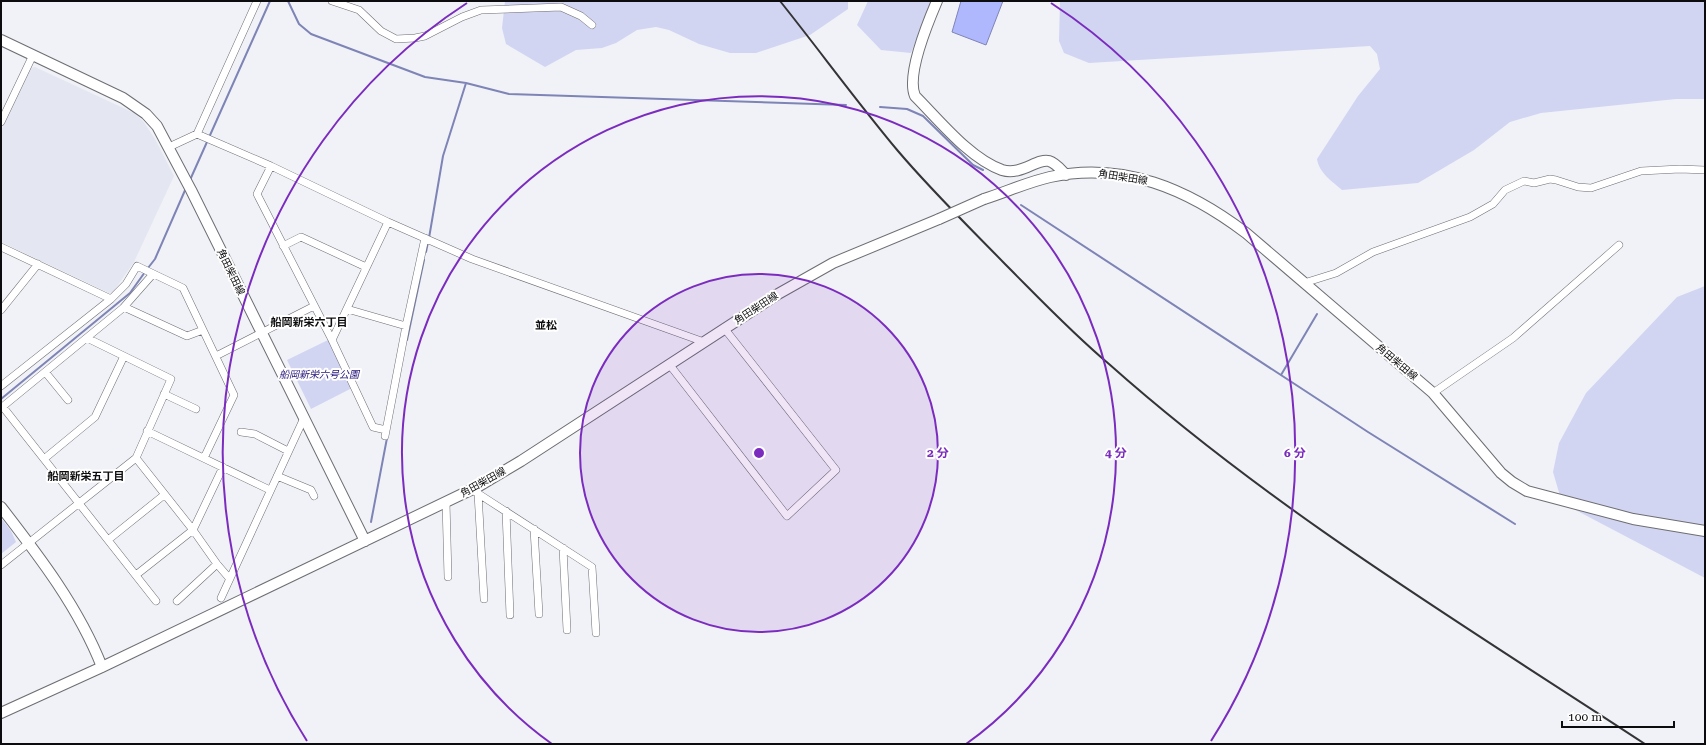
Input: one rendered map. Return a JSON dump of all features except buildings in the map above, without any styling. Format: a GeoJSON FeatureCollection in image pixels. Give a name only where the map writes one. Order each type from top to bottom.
{"type":"FeatureCollection","features":[{"type":"Feature","properties":{"kind":"main road"},"geometry":{"type":"LineString","coordinates":[[937,1],[914,67],[912,81],[915,96],[967,148],[992,166],[1004,171],[1017,171],[1044,161],[1049,161],[1066,174]]}},
{"type":"Feature","properties":{"kind":"main road","name":"角田柴田線"},"geometry":{"type":"LineString","coordinates":[[1,40],[123,98],[134,105],[154,123],[169,147],[191,190],[365,541],[446,502],[475,491],[724,328],[778,294],[833,263],[984,199],[1049,177],[1089,172],[1131,176],[1177,190],[1230,221],[1268,251],[1433,393],[1501,473],[1527,491],[1633,519],[1705,531]]}},
{"type":"Feature","properties":{"kind":"main road"},"geometry":{"type":"LineString","coordinates":[[1,507],[65,594],[102,666]]}},
{"type":"Feature","properties":{"kind":"main road"},"geometry":{"type":"LineString","coordinates":[[1,713],[365,541]]}},
{"type":"Feature","properties":{"kind":"street"},"geometry":{"type":"LineString","coordinates":[[200,135],[257,1]]}},
{"type":"Feature","properties":{"kind":"street"},"geometry":{"type":"LineString","coordinates":[[332,1],[359,10],[381,32],[396,39],[425,36],[462,17],[481,10],[561,7],[581,16],[592,25]]}},
{"type":"Feature","properties":{"kind":"street"},"geometry":{"type":"LineString","coordinates":[[2,119],[33,55]]}},
{"type":"Feature","properties":{"kind":"street"},"geometry":{"type":"LineString","coordinates":[[169,147],[200,135],[271,166],[388,222],[472,259],[704,342]]}},
{"type":"Feature","properties":{"kind":"street"},"geometry":{"type":"LineString","coordinates":[[271,166],[257,194],[332,340],[373,427],[385,433],[406,326],[428,239]]}},
{"type":"Feature","properties":{"kind":"street"},"geometry":{"type":"LineString","coordinates":[[1304,283],[1336,273],[1373,252],[1470,217],[1493,204],[1505,190],[1524,181],[1534,183],[1550,179],[1578,187],[1591,188],[1641,171],[1680,169],[1705,170]]}},
{"type":"Feature","properties":{"kind":"street"},"geometry":{"type":"LineString","coordinates":[[332,340],[388,222]]}},
{"type":"Feature","properties":{"kind":"street"},"geometry":{"type":"LineString","coordinates":[[283,246],[301,237],[366,268]]}},
{"type":"Feature","properties":{"kind":"street"},"geometry":{"type":"LineString","coordinates":[[1433,393],[1513,338],[1619,245]]}},
{"type":"Feature","properties":{"kind":"street"},"geometry":{"type":"LineString","coordinates":[[1,247],[111,299]]}},
{"type":"Feature","properties":{"kind":"street"},"geometry":{"type":"LineString","coordinates":[[1,310],[38,264]]}},
{"type":"Feature","properties":{"kind":"street"},"geometry":{"type":"LineString","coordinates":[[1,386],[111,299],[126,284],[137,266],[183,288],[234,395],[204,458]]}},
{"type":"Feature","properties":{"kind":"street"},"geometry":{"type":"LineString","coordinates":[[152,274],[124,307],[46,373],[2,407],[156,601]]}},
{"type":"Feature","properties":{"kind":"street"},"geometry":{"type":"LineString","coordinates":[[216,356],[262,334],[314,306]]}},
{"type":"Feature","properties":{"kind":"street"},"geometry":{"type":"LineString","coordinates":[[124,307],[187,336],[203,330]]}},
{"type":"Feature","properties":{"kind":"street"},"geometry":{"type":"LineString","coordinates":[[347,310],[406,326]]}},
{"type":"Feature","properties":{"kind":"street"},"geometry":{"type":"LineString","coordinates":[[669,364],[787,516],[836,470],[724,328]]}},
{"type":"Feature","properties":{"kind":"street"},"geometry":{"type":"LineString","coordinates":[[1,565],[28,542],[136,458],[171,379],[87,338]]}},
{"type":"Feature","properties":{"kind":"street"},"geometry":{"type":"LineString","coordinates":[[44,459],[95,417],[124,356]]}},
{"type":"Feature","properties":{"kind":"street"},"geometry":{"type":"LineString","coordinates":[[46,373],[68,400]]}},
{"type":"Feature","properties":{"kind":"street"},"geometry":{"type":"LineString","coordinates":[[164,394],[196,409]]}},
{"type":"Feature","properties":{"kind":"street"},"geometry":{"type":"LineString","coordinates":[[221,598],[304,418]]}},
{"type":"Feature","properties":{"kind":"street"},"geometry":{"type":"LineString","coordinates":[[147,431],[270,490]]}},
{"type":"Feature","properties":{"kind":"street"},"geometry":{"type":"LineString","coordinates":[[241,432],[255,434],[288,451]]}},
{"type":"Feature","properties":{"kind":"street"},"geometry":{"type":"LineString","coordinates":[[136,458],[229,578]]}},
{"type":"Feature","properties":{"kind":"street"},"geometry":{"type":"LineString","coordinates":[[136,575],[193,530],[222,467]]}},
{"type":"Feature","properties":{"kind":"street"},"geometry":{"type":"LineString","coordinates":[[277,476],[311,490],[314,496]]}},
{"type":"Feature","properties":{"kind":"street"},"geometry":{"type":"LineString","coordinates":[[475,491],[592,567],[596,633]]}},
{"type":"Feature","properties":{"kind":"street"},"geometry":{"type":"LineString","coordinates":[[475,491],[484,599]]}},
{"type":"Feature","properties":{"kind":"street"},"geometry":{"type":"LineString","coordinates":[[108,540],[164,495]]}},
{"type":"Feature","properties":{"kind":"street"},"geometry":{"type":"LineString","coordinates":[[446,502],[448,576]]}},
{"type":"Feature","properties":{"kind":"street"},"geometry":{"type":"LineString","coordinates":[[506,511],[510,615]]}},
{"type":"Feature","properties":{"kind":"street"},"geometry":{"type":"LineString","coordinates":[[534,529],[539,614]]}},
{"type":"Feature","properties":{"kind":"street"},"geometry":{"type":"LineString","coordinates":[[563,548],[568,630]]}},
{"type":"Feature","properties":{"kind":"street"},"geometry":{"type":"LineString","coordinates":[[177,601],[217,564]]}},
{"type":"Feature","properties":{"kind":"shaded area"},"geometry":{"type":"Polygon","coordinates":[[[35,67],[134,113],[143,121],[155,139],[174,176],[134,262],[113,292],[109,293],[1,242],[1,131],[31,68],[35,67]]]}},
{"type":"Feature","properties":{"kind":"green space"},"geometry":{"type":"Polygon","coordinates":[[[505,1],[848,1],[848,9],[810,35],[756,53],[730,53],[699,44],[669,30],[656,27],[637,30],[616,43],[602,48],[576,50],[545,67],[506,44],[502,28],[505,1]]]}},
{"type":"Feature","properties":{"kind":"green space"},"geometry":{"type":"Polygon","coordinates":[[[868,1],[931,1],[911,53],[881,50],[857,25],[868,1]]]}},
{"type":"Feature","properties":{"kind":"green space"},"geometry":{"type":"Polygon","coordinates":[[[1060,1],[1705,1],[1705,99],[1676,99],[1541,113],[1510,122],[1474,150],[1418,183],[1342,190],[1323,173],[1317,159],[1358,96],[1380,69],[1377,54],[1370,46],[1089,63],[1064,53],[1059,41],[1060,1]]]}},
{"type":"Feature","properties":{"kind":"green space"},"geometry":{"type":"Polygon","coordinates":[[[1705,286],[1705,578],[1566,505],[1560,496],[1553,472],[1559,443],[1586,393],[1677,297],[1705,286]]]}},
{"type":"Feature","properties":{"kind":"green space","name":"船岡新栄六号公園"},"geometry":{"type":"Polygon","coordinates":[[[328,340],[352,388],[311,409],[287,360],[328,340]]]}},
{"type":"Feature","properties":{"kind":"green space"},"geometry":{"type":"Polygon","coordinates":[[[1,518],[11,531],[16,542],[1,554],[1,518]]]}},
{"type":"Feature","properties":{"kind":"water"},"geometry":{"type":"Polygon","coordinates":[[[961,1],[1003,1],[986,45],[952,32],[961,1]]]}},
{"type":"Feature","properties":{"kind":"waterway"},"geometry":{"type":"LineString","coordinates":[[190,180],[270,1]]}},
{"type":"Feature","properties":{"kind":"waterway"},"geometry":{"type":"LineString","coordinates":[[288,1],[299,24],[311,34],[425,77],[466,83]]}},
{"type":"Feature","properties":{"kind":"waterway"},"geometry":{"type":"LineString","coordinates":[[429,238],[443,156],[466,83],[509,94],[846,105]]}},
{"type":"Feature","properties":{"kind":"waterway"},"geometry":{"type":"LineString","coordinates":[[880,107],[907,109],[923,116],[973,165],[983,170]]}},
{"type":"Feature","properties":{"kind":"waterway"},"geometry":{"type":"LineString","coordinates":[[148,268],[155,259],[186,188]]}},
{"type":"Feature","properties":{"kind":"waterway"},"geometry":{"type":"LineString","coordinates":[[1021,205],[1368,432],[1515,524]]}},
{"type":"Feature","properties":{"kind":"waterway"},"geometry":{"type":"LineString","coordinates":[[426,252],[428,242]]}},
{"type":"Feature","properties":{"kind":"waterway"},"geometry":{"type":"LineString","coordinates":[[407,340],[424,260]]}},
{"type":"Feature","properties":{"kind":"waterway"},"geometry":{"type":"LineString","coordinates":[[1,399],[130,293],[145,272]]}},
{"type":"Feature","properties":{"kind":"waterway"},"geometry":{"type":"LineString","coordinates":[[1281,375],[1317,314]]}},
{"type":"Feature","properties":{"kind":"waterway"},"geometry":{"type":"LineString","coordinates":[[371,522],[387,438]]}},
{"type":"Feature","properties":{"kind":"railway"},"geometry":{"type":"LineString","coordinates":[[780,1],[883,133],[924,180],[1056,315],[1109,364],[1236,468],[1302,517],[1438,610],[1645,744]]}},
{"type":"Feature","properties":{"kind":"district","name":"船岡新栄六丁目"},"geometry":{"type":"Point","coordinates":[309,322]}},
{"type":"Feature","properties":{"kind":"district","name":"並松"},"geometry":{"type":"Point","coordinates":[546,325]}},
{"type":"Feature","properties":{"kind":"district","name":"船岡新栄五丁目"},"geometry":{"type":"Point","coordinates":[86,476]}}]}
